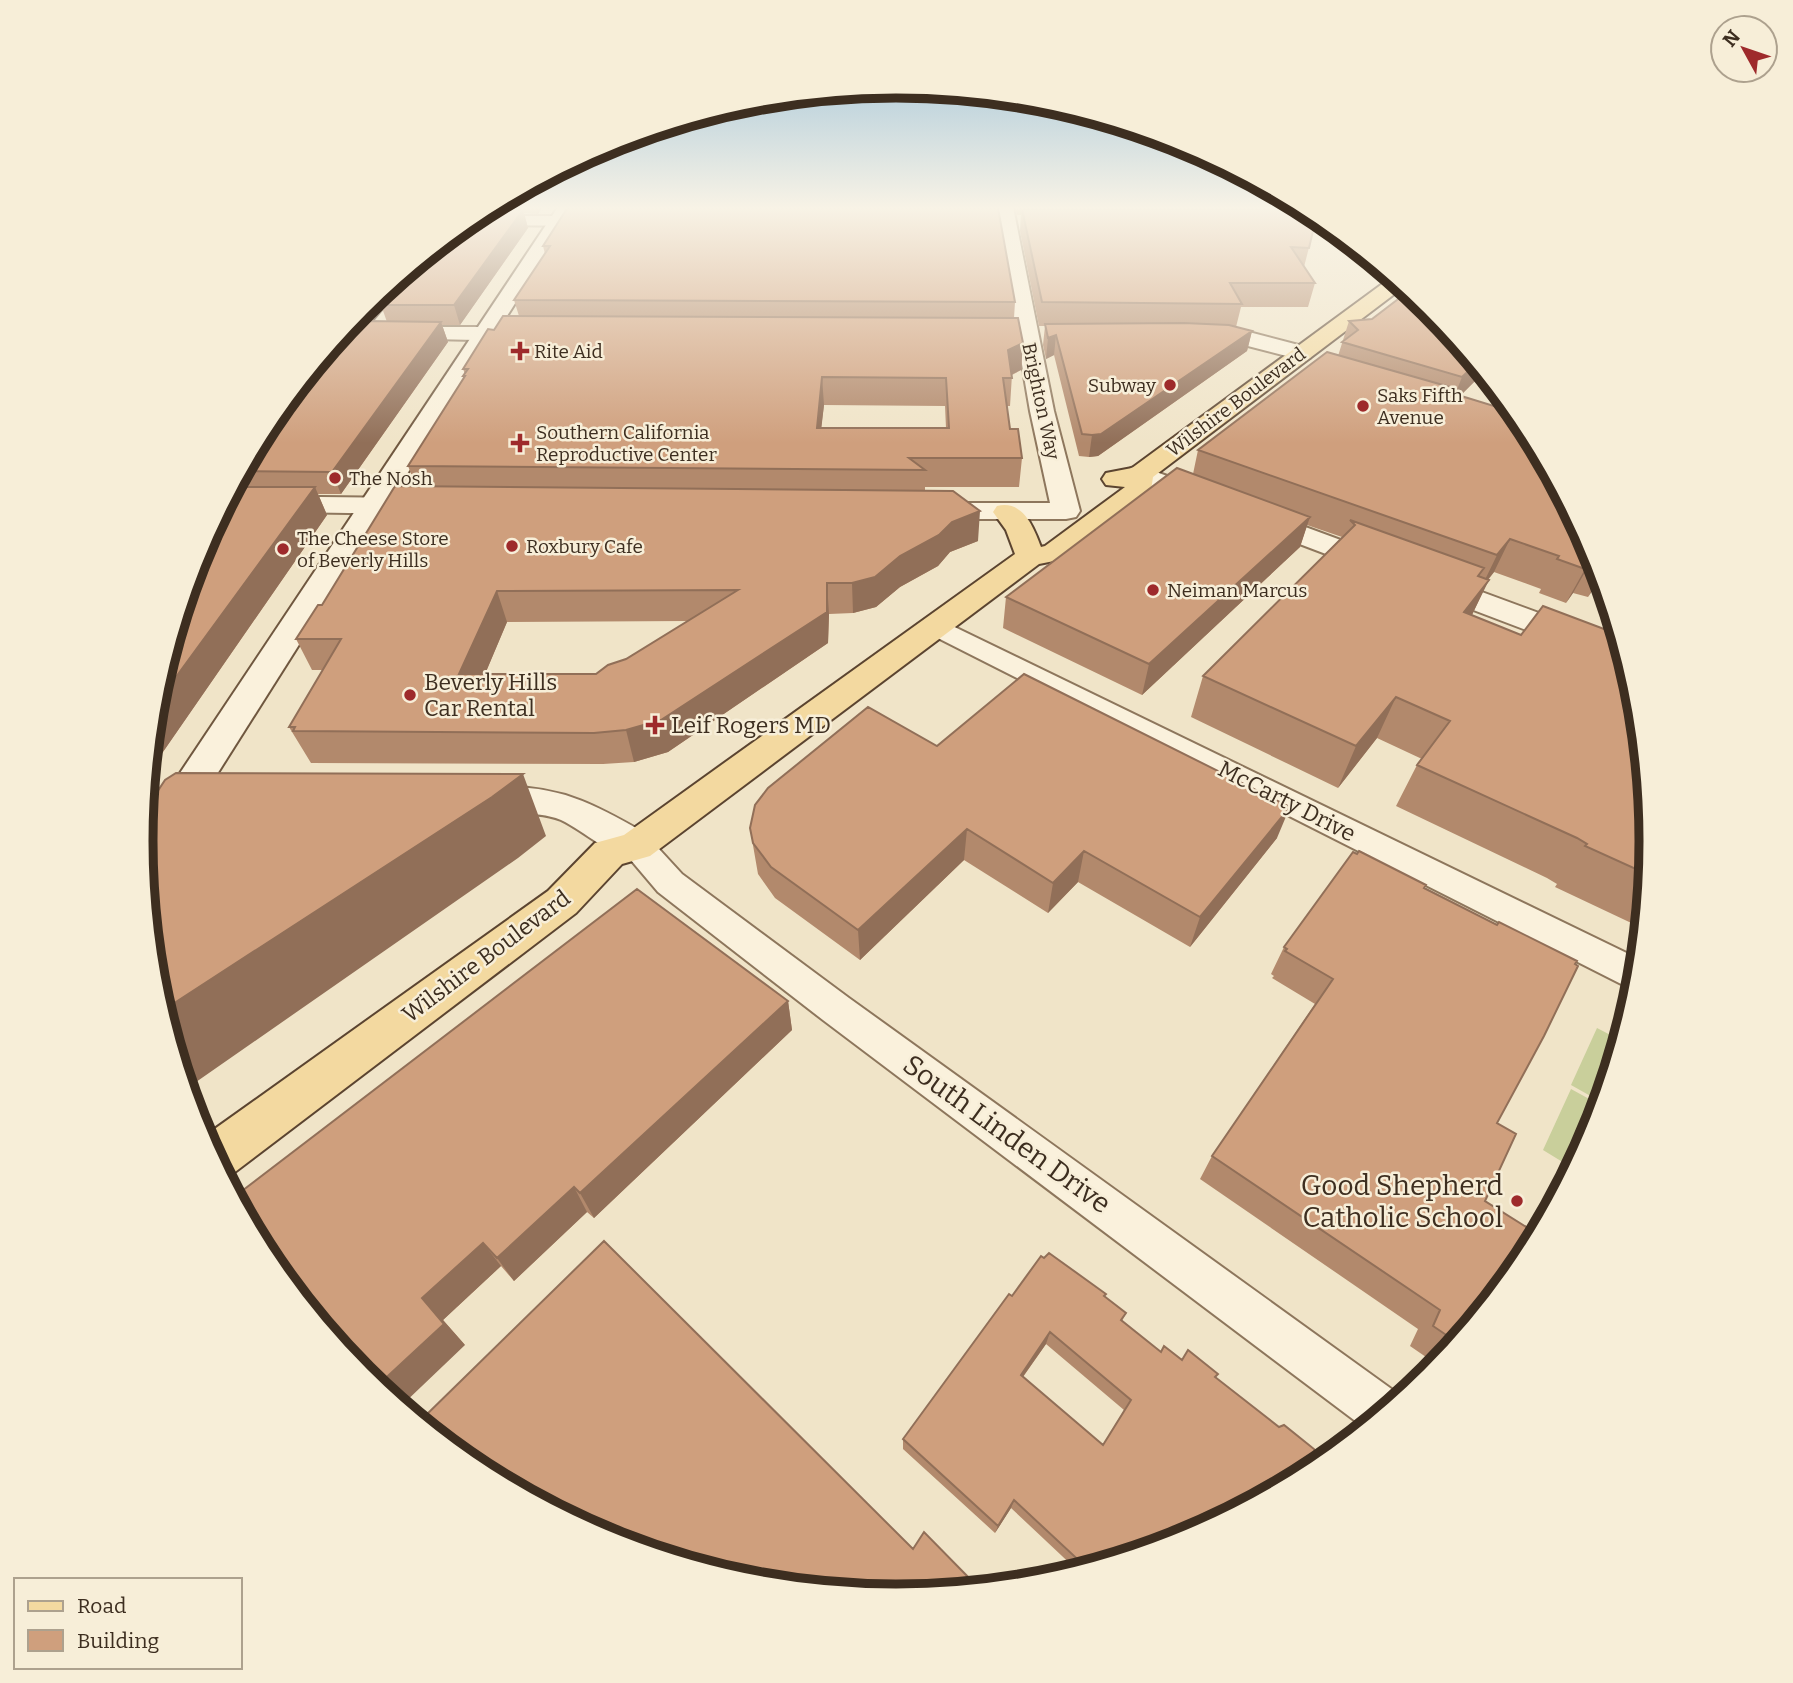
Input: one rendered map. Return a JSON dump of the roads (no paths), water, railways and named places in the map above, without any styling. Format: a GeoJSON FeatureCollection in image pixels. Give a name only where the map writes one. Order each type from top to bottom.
{"type":"FeatureCollection","features":[{"type":"Feature","properties":{"kind":"main road","name":"Wilshire Boulevard"},"geometry":{"type":"LineString","coordinates":[[1030,558],[1030,538],[1109,481],[1140,474],[1301,362],[1391,287]]}},
{"type":"Feature","properties":{"kind":"main road","name":"Wilshire Boulevard"},"geometry":{"type":"LineString","coordinates":[[223,1154],[562,902],[609,853],[636,846],[1030,558],[1054,553],[1133,495],[1138,490],[1140,474]]}},
{"type":"Feature","properties":{"kind":"main road"},"geometry":{"type":"LineString","coordinates":[[1007,512],[1020,529],[1030,558]]}},
{"type":"Feature","properties":{"kind":"street"},"geometry":{"type":"LineString","coordinates":[[153,848],[199,800],[373,506],[515,286]]}},
{"type":"Feature","properties":{"kind":"street","name":"Brighton Way"},"geometry":{"type":"LineString","coordinates":[[1010,286],[1017,336],[1043,413],[1082,500]]}},
{"type":"Feature","properties":{"kind":"street"},"geometry":{"type":"LineString","coordinates":[[356,332],[541,334]]}},
{"type":"Feature","properties":{"kind":"street"},"geometry":{"type":"LineString","coordinates":[[1017,336],[1051,336]]}},
{"type":"Feature","properties":{"kind":"street"},"geometry":{"type":"LineString","coordinates":[[1180,336],[1245,338],[1301,362]]}},
{"type":"Feature","properties":{"kind":"street"},"geometry":{"type":"LineString","coordinates":[[923,511],[953,503],[1023,500],[1036,495],[1044,485],[1035,419],[1043,413]]}},
{"type":"Feature","properties":{"kind":"street"},"geometry":{"type":"LineString","coordinates":[[1140,474],[1614,652]]}},
{"type":"Feature","properties":{"kind":"street"},"geometry":{"type":"LineString","coordinates":[[895,510],[1007,512],[1082,500]]}},
{"type":"Feature","properties":{"kind":"street"},"geometry":{"type":"LineString","coordinates":[[235,504],[436,506]]}},
{"type":"Feature","properties":{"kind":"street","name":"McCarty Drive"},"geometry":{"type":"LineString","coordinates":[[936,626],[1629,972]]}},
{"type":"Feature","properties":{"kind":"street"},"geometry":{"type":"LineString","coordinates":[[451,801],[537,801],[555,804],[572,810],[636,846]]}},
{"type":"Feature","properties":{"kind":"street","name":"South Linden Drive"},"geometry":{"type":"LineString","coordinates":[[636,846],[670,883],[825,1001],[1378,1407]]}},
{"type":"Feature","properties":{"kind":"place","name":"Rite Aid"},"geometry":{"type":"Point","coordinates":[520,351]}},
{"type":"Feature","properties":{"kind":"place","name":"Subway"},"geometry":{"type":"Point","coordinates":[1170,385]}},
{"type":"Feature","properties":{"kind":"place","name":"Saks Fifth Avenue"},"geometry":{"type":"Point","coordinates":[1363,406]}},
{"type":"Feature","properties":{"kind":"place","name":"Southern California Reproductive Center"},"geometry":{"type":"Point","coordinates":[520,443]}},
{"type":"Feature","properties":{"kind":"place","name":"The Nosh"},"geometry":{"type":"Point","coordinates":[335,478]}},
{"type":"Feature","properties":{"kind":"place","name":"Roxbury Cafe"},"geometry":{"type":"Point","coordinates":[512,546]}},
{"type":"Feature","properties":{"kind":"place","name":"The Cheese Store of Beverly Hills"},"geometry":{"type":"Point","coordinates":[283,549]}},
{"type":"Feature","properties":{"kind":"place","name":"Neiman Marcus"},"geometry":{"type":"Point","coordinates":[1153,590]}},
{"type":"Feature","properties":{"kind":"place","name":"Beverly Hills Car Rental"},"geometry":{"type":"Point","coordinates":[410,695]}},
{"type":"Feature","properties":{"kind":"place","name":"Leif Rogers MD"},"geometry":{"type":"Point","coordinates":[655,725]}},
{"type":"Feature","properties":{"kind":"place","name":"Good Shepherd Catholic School"},"geometry":{"type":"Point","coordinates":[1517,1201]}}]}
